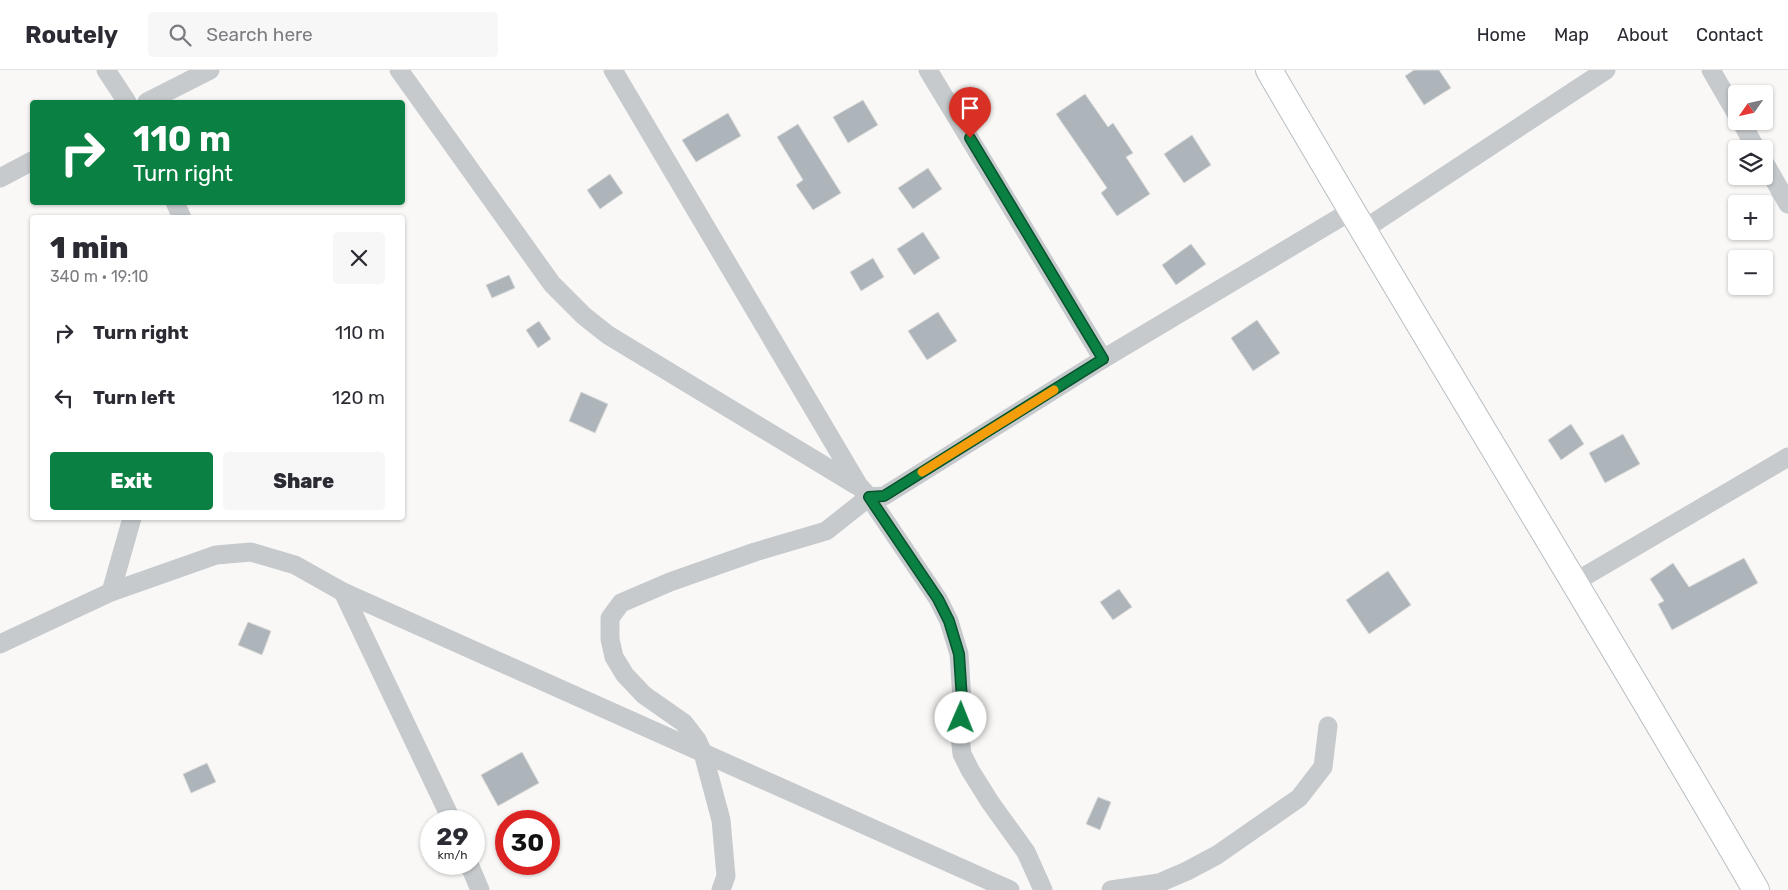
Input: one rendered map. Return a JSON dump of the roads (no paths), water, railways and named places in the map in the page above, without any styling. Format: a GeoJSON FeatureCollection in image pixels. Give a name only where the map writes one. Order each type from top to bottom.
{"type":"FeatureCollection","features":[{"type":"Feature","properties":{"kind":"street"},"geometry":{"type":"LineString","coordinates":[[106,70],[126,100]]}},
{"type":"Feature","properties":{"kind":"street"},"geometry":{"type":"LineString","coordinates":[[150,100],[210,70]]}},
{"type":"Feature","properties":{"kind":"street"},"geometry":{"type":"LineString","coordinates":[[399,70],[552,284],[584,316],[608,335],[864,492],[884,496],[1103,359],[1357,220],[1606,70]]}},
{"type":"Feature","properties":{"kind":"street"},"geometry":{"type":"LineString","coordinates":[[613,70],[864,492],[938,599],[949,621],[959,654],[962,700],[960,736],[962,754],[985,794],[1026,852],[1043,890]]}},
{"type":"Feature","properties":{"kind":"street"},"geometry":{"type":"LineString","coordinates":[[928,70],[1103,359]]}},
{"type":"Feature","properties":{"kind":"street"},"geometry":{"type":"LineString","coordinates":[[1269,70],[1357,220],[1660,723],[1756,890]]}},
{"type":"Feature","properties":{"kind":"street"},"geometry":{"type":"LineString","coordinates":[[1711,70],[1728,100]]}},
{"type":"Feature","properties":{"kind":"street"},"geometry":{"type":"LineString","coordinates":[[0,178],[30,162]]}},
{"type":"Feature","properties":{"kind":"street"},"geometry":{"type":"LineString","coordinates":[[1773,178],[1788,204]]}},
{"type":"Feature","properties":{"kind":"street"},"geometry":{"type":"LineString","coordinates":[[1575,582],[1788,457]]}},
{"type":"Feature","properties":{"kind":"street"},"geometry":{"type":"LineString","coordinates":[[721,890],[726,876],[721,820],[703,753],[697,740],[684,723],[644,696],[625,674],[614,657],[610,639],[610,618],[620,603],[670,582],[755,552],[826,531],[864,492]]}},
{"type":"Feature","properties":{"kind":"street"},"geometry":{"type":"LineString","coordinates":[[111,592],[131,520]]}},
{"type":"Feature","properties":{"kind":"street"},"geometry":{"type":"LineString","coordinates":[[0,644],[111,592],[216,555],[251,552],[295,564],[343,592],[1010,890]]}},
{"type":"Feature","properties":{"kind":"street"},"geometry":{"type":"LineString","coordinates":[[343,592],[447,810]]}},
{"type":"Feature","properties":{"kind":"street"},"geometry":{"type":"LineString","coordinates":[[1111,890],[1159,883],[1187,871],[1217,855],[1299,798],[1323,767],[1328,726]]}},
{"type":"Feature","properties":{"kind":"street"},"geometry":{"type":"LineString","coordinates":[[474,875],[480,890]]}}]}
